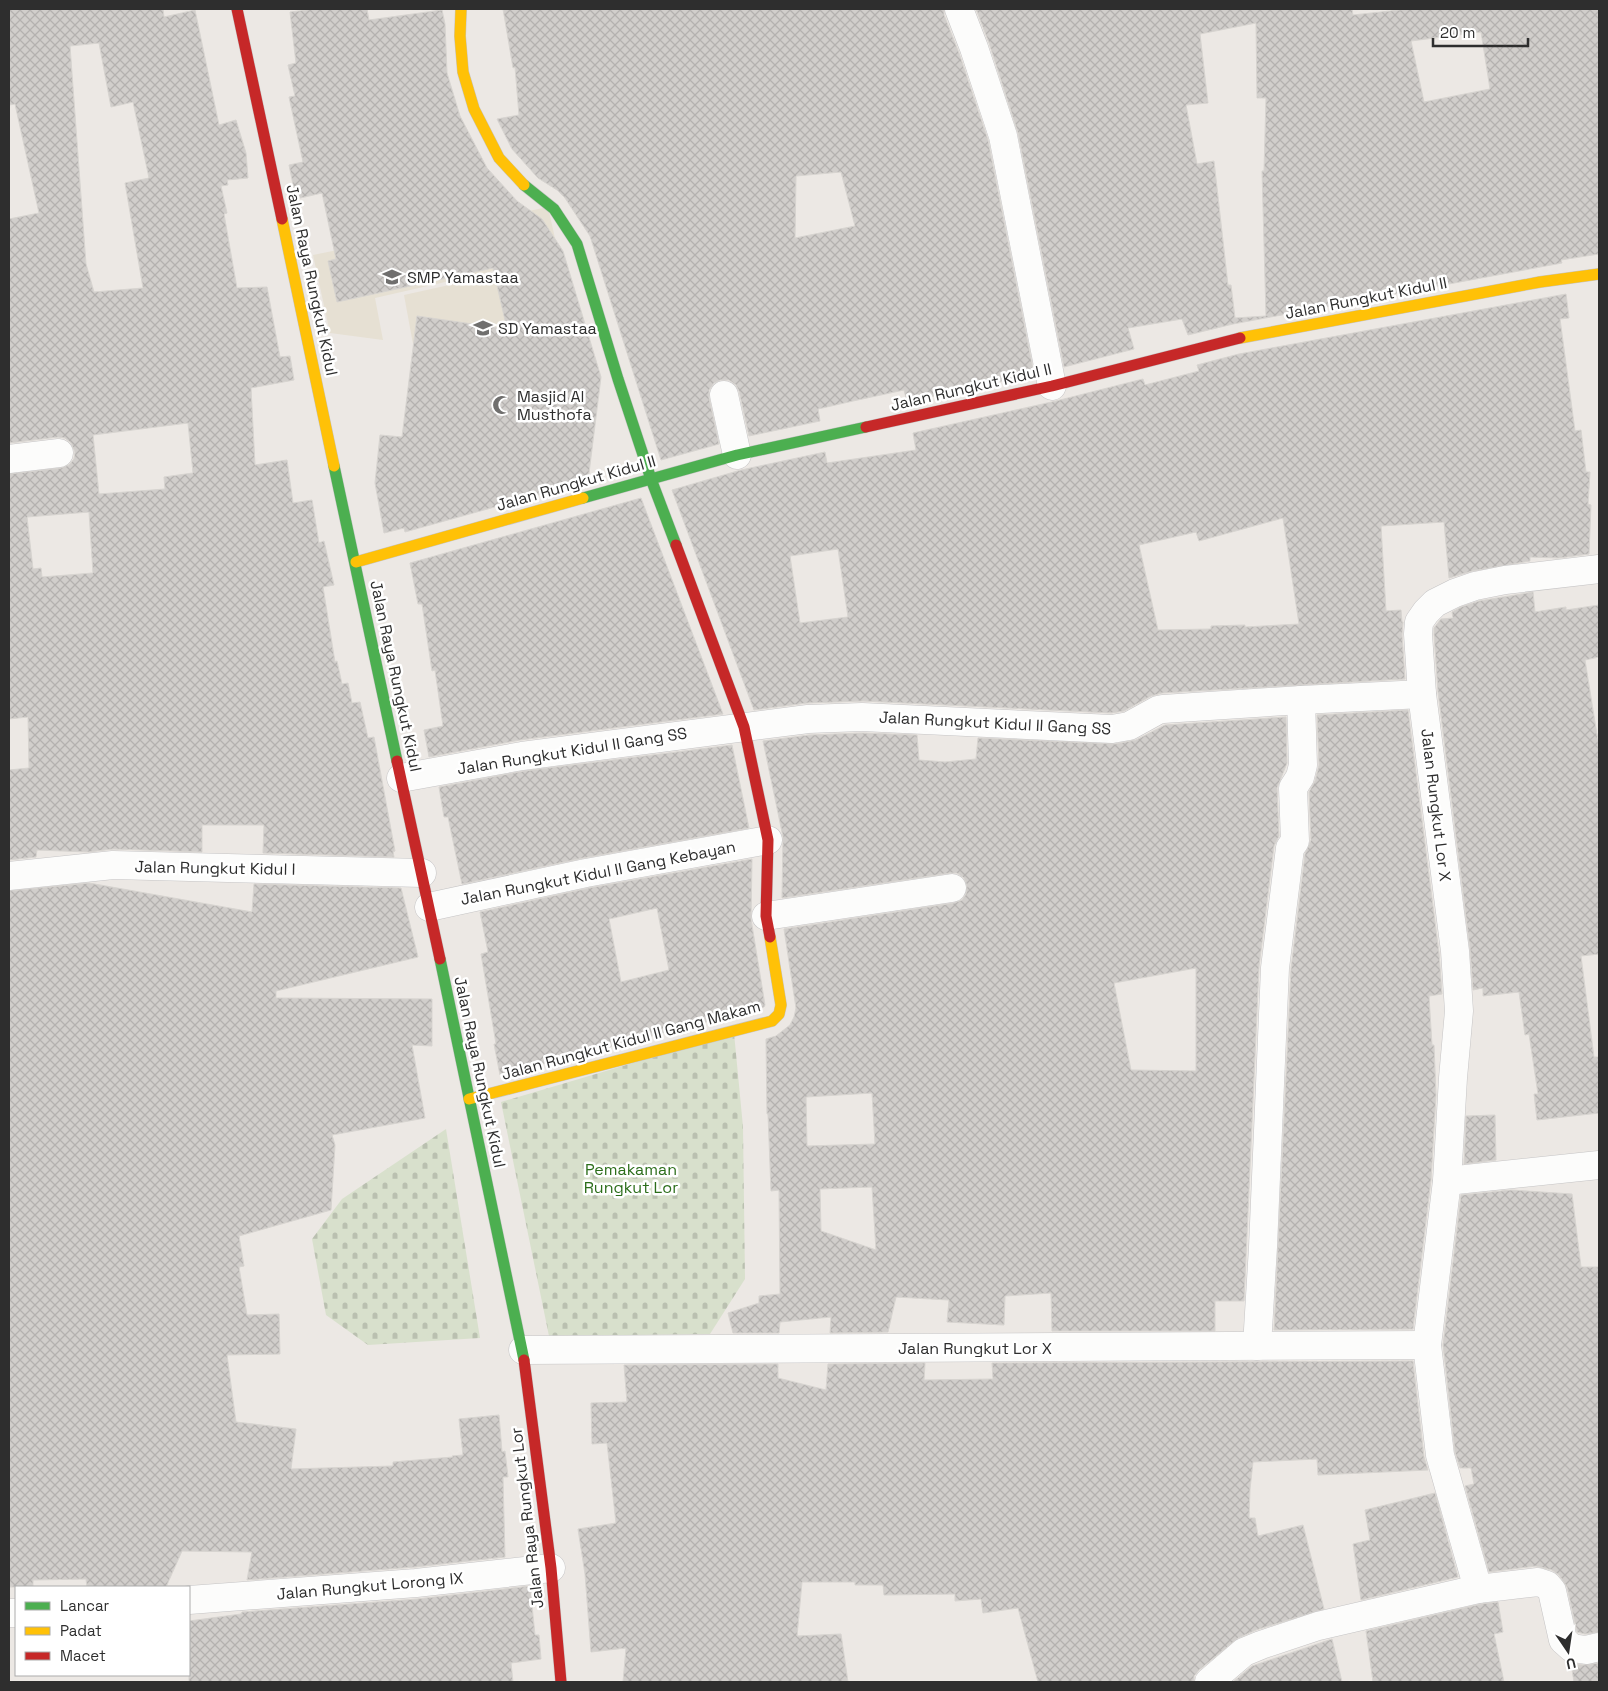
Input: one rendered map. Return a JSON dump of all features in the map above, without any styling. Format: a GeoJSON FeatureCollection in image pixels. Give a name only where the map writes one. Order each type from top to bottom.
{"type":"FeatureCollection","features":[{"type":"Feature","properties":{"kind":"street","name":"Jalan Raya Rungkut Kidul"},"geometry":{"type":"LineString","coordinates":[[237,9],[523,1350]]}},
{"type":"Feature","properties":{"kind":"street"},"geometry":{"type":"LineString","coordinates":[[461,9],[460,36],[463,72],[474,109],[499,158],[528,190],[554,209],[577,244],[651,479],[744,727]]}},
{"type":"Feature","properties":{"kind":"street"},"geometry":{"type":"LineString","coordinates":[[959,9],[1003,136],[1052,386]]}},
{"type":"Feature","properties":{"kind":"street","name":"Jalan Rungkut Kidul II"},"geometry":{"type":"LineString","coordinates":[[356,562],[737,455],[1052,386],[1236,339],[1531,284],[1599,274]]}},
{"type":"Feature","properties":{"kind":"street"},"geometry":{"type":"LineString","coordinates":[[724,395],[737,455]]}},
{"type":"Feature","properties":{"kind":"street"},"geometry":{"type":"LineString","coordinates":[[9,459],[59,453]]}},
{"type":"Feature","properties":{"kind":"street","name":"Jalan Rungkut Lor X"},"geometry":{"type":"LineString","coordinates":[[1478,1588],[1440,1455],[1427,1345],[1448,1182],[1453,1078],[1459,1011],[1455,951],[1422,694],[1418,628],[1419,622],[1435,603],[1475,586],[1505,580],[1599,569]]}},
{"type":"Feature","properties":{"kind":"street","name":"Jalan Rungkut Kidul II Gang SS"},"geometry":{"type":"LineString","coordinates":[[401,778],[522,756],[808,719],[862,717],[1112,729],[1129,726],[1158,710],[1422,694]]}},
{"type":"Feature","properties":{"kind":"street"},"geometry":{"type":"LineString","coordinates":[[1257,1346],[1275,968],[1290,848],[1295,841],[1293,788],[1300,777],[1303,765],[1301,700]]}},
{"type":"Feature","properties":{"kind":"street","name":"Jalan Rungkut Kidul II Gang Makam"},"geometry":{"type":"LineString","coordinates":[[469,1099],[772,1021],[778,1014],[781,1005],[766,916],[768,840],[744,727]]}},
{"type":"Feature","properties":{"kind":"street","name":"Jalan Rungkut Kidul II Gang Kebayan"},"geometry":{"type":"LineString","coordinates":[[429,907],[586,873],[768,840]]}},
{"type":"Feature","properties":{"kind":"street","name":"Jalan Rungkut Kidul I"},"geometry":{"type":"LineString","coordinates":[[9,876],[113,865],[422,873]]}},
{"type":"Feature","properties":{"kind":"street"},"geometry":{"type":"LineString","coordinates":[[766,916],[952,888]]}},
{"type":"Feature","properties":{"kind":"street"},"geometry":{"type":"LineString","coordinates":[[1448,1182],[1599,1165]]}},
{"type":"Feature","properties":{"kind":"street","name":"Jalan Rungkut Lor X"},"geometry":{"type":"LineString","coordinates":[[523,1350],[1427,1345]]}},
{"type":"Feature","properties":{"kind":"street","name":"Jalan Raya Rungkut Lor"},"geometry":{"type":"LineString","coordinates":[[523,1350],[551,1568],[562,1682]]}},
{"type":"Feature","properties":{"kind":"street","name":"Jalan Rungkut Lorong IX"},"geometry":{"type":"LineString","coordinates":[[190,1600],[416,1584],[551,1568]]}},
{"type":"Feature","properties":{"kind":"street"},"geometry":{"type":"LineString","coordinates":[[1209,1682],[1244,1652],[1261,1644],[1318,1626],[1478,1588],[1538,1582],[1547,1586],[1552,1591],[1563,1640],[1572,1648],[1586,1650],[1599,1647]]}},
{"type":"Feature","properties":{"kind":"shaded area","name":"SMP Yamastaa"},"geometry":{"type":"Polygon","coordinates":[[[548,207],[559,256],[375,298],[383,340],[330,333],[313,255],[548,207]]]}},
{"type":"Feature","properties":{"kind":"shaded area","name":"SD Yamastaa"},"geometry":{"type":"Polygon","coordinates":[[[549,263],[564,365],[413,344],[404,295],[549,263]]]}},
{"type":"Feature","properties":{"kind":"green space","name":"Pemakaman Rungkut Lor"},"geometry":{"type":"Polygon","coordinates":[[[734,1033],[743,1127],[745,1279],[710,1334],[549,1336],[501,1102],[734,1033]]]}},
{"type":"Feature","properties":{"kind":"green space"},"geometry":{"type":"Polygon","coordinates":[[[446,1129],[480,1338],[368,1345],[326,1315],[312,1239],[342,1199],[446,1129]]]}},
{"type":"Feature","properties":{"kind":"building"},"geometry":{"type":"Polygon","coordinates":[[[9,9],[163,9],[164,17],[195,10],[219,125],[236,120],[246,153],[248,178],[227,180],[228,185],[221,186],[227,213],[224,214],[237,288],[267,287],[280,357],[290,356],[294,380],[251,388],[255,465],[287,460],[293,503],[312,500],[319,543],[324,541],[334,585],[323,587],[335,662],[337,661],[342,684],[348,683],[352,703],[360,702],[368,738],[374,737],[395,851],[393,852],[394,857],[263,853],[264,825],[202,825],[202,852],[113,849],[89,852],[37,850],[36,857],[9,860],[9,770],[29,768],[28,717],[9,719],[9,474],[61,468],[69,465],[74,459],[75,452],[71,443],[65,438],[58,437],[9,443],[9,219],[39,213],[15,104],[9,105],[9,9]],[[99,43],[70,46],[86,264],[94,292],[143,288],[125,183],[149,178],[133,102],[111,107],[99,43]],[[188,423],[93,435],[99,494],[165,489],[164,477],[193,473],[188,423]],[[89,512],[27,517],[33,569],[41,568],[42,577],[93,573],[89,512]]]}},
{"type":"Feature","properties":{"kind":"building"},"geometry":{"type":"Polygon","coordinates":[[[315,9],[367,9],[369,20],[442,10],[445,24],[447,73],[460,116],[487,168],[517,201],[542,219],[563,251],[601,377],[588,481],[405,532],[404,528],[384,533],[375,483],[380,435],[402,437],[417,316],[507,329],[493,268],[337,302],[328,261],[336,259],[322,193],[296,199],[289,165],[303,162],[289,97],[295,96],[288,65],[296,63],[290,12],[315,9]]]}},
{"type":"Feature","properties":{"kind":"building"},"geometry":{"type":"Polygon","coordinates":[[[503,9],[944,9],[944,15],[959,53],[988,140],[1034,374],[907,402],[904,390],[853,401],[818,409],[820,421],[749,436],[736,385],[729,380],[720,380],[714,383],[709,390],[719,444],[661,460],[590,236],[565,198],[557,190],[538,178],[512,149],[497,119],[519,115],[515,67],[513,68],[503,9]],[[841,172],[796,176],[795,238],[855,226],[841,172]]]}},
{"type":"Feature","properties":{"kind":"building"},"geometry":{"type":"Polygon","coordinates":[[[976,9],[1352,9],[1353,15],[1408,9],[1599,9],[1599,254],[1561,260],[1562,263],[1233,324],[1188,335],[1182,319],[1128,328],[1134,349],[1064,367],[1018,133],[976,9]],[[1256,23],[1200,34],[1208,103],[1186,105],[1197,164],[1214,161],[1228,285],[1231,285],[1235,318],[1266,316],[1262,171],[1264,171],[1266,98],[1257,98],[1256,23]],[[1481,32],[1411,41],[1424,102],[1490,89],[1481,32]]]}},
{"type":"Feature","properties":{"kind":"building"},"geometry":{"type":"Polygon","coordinates":[[[1566,294],[1569,318],[1560,319],[1575,431],[1581,430],[1586,472],[1590,472],[1588,504],[1591,505],[1589,554],[1559,558],[1530,557],[1530,561],[1472,571],[1449,578],[1444,522],[1381,526],[1386,611],[1401,610],[1405,679],[1162,693],[1151,696],[1124,711],[1111,713],[863,701],[807,703],[754,710],[672,490],[741,470],[825,452],[827,463],[916,450],[913,433],[1056,401],[1143,379],[1145,385],[1199,371],[1197,365],[1239,354],[1566,294]],[[1283,518],[1199,541],[1196,532],[1139,545],[1158,630],[1211,629],[1211,626],[1245,625],[1245,627],[1299,624],[1283,518]],[[838,549],[790,556],[800,623],[848,617],[838,549]]]}},
{"type":"Feature","properties":{"kind":"building"},"geometry":{"type":"Polygon","coordinates":[[[641,498],[723,714],[520,740],[429,757],[424,730],[443,726],[435,670],[432,671],[422,604],[418,604],[410,563],[641,498]]]}},
{"type":"Feature","properties":{"kind":"building"},"geometry":{"type":"Polygon","coordinates":[[[1533,592],[1535,612],[1566,607],[1566,610],[1599,605],[1599,657],[1585,660],[1599,747],[1599,954],[1581,956],[1594,1057],[1599,1057],[1599,1113],[1537,1120],[1534,1094],[1538,1094],[1529,1034],[1525,1035],[1519,992],[1483,996],[1483,988],[1473,990],[1470,949],[1438,692],[1434,634],[1434,628],[1441,619],[1453,618],[1452,612],[1461,607],[1479,601],[1533,592]]]}},
{"type":"Feature","properties":{"kind":"building"},"geometry":{"type":"Polygon","coordinates":[[[1408,710],[1439,953],[1442,994],[1429,996],[1432,1045],[1434,1045],[1436,1095],[1431,1180],[1413,1329],[1274,1330],[1291,969],[1305,854],[1311,840],[1309,792],[1315,781],[1319,765],[1317,715],[1408,710]]]}},
{"type":"Feature","properties":{"kind":"building"},"geometry":{"type":"Polygon","coordinates":[[[1286,717],[1287,763],[1277,788],[1279,836],[1274,846],[1259,967],[1244,1301],[1215,1301],[1215,1331],[1052,1331],[1051,1293],[1005,1296],[1004,1325],[947,1322],[949,1300],[896,1297],[888,1332],[830,1333],[831,1317],[780,1322],[779,1333],[733,1333],[728,1313],[759,1303],[759,1296],[780,1294],[779,1190],[771,1191],[766,1039],[776,1036],[790,1025],[796,1008],[784,929],[954,903],[962,900],[966,894],[967,886],[964,878],[957,873],[950,873],[782,898],[783,837],[763,741],[809,735],[862,733],[917,735],[919,760],[945,762],[976,759],[978,738],[1115,744],[1136,740],[1165,725],[1286,717]],[[1196,968],[1114,983],[1131,1070],[1196,1071],[1196,968]],[[872,1093],[806,1097],[807,1146],[875,1144],[872,1093]],[[872,1187],[820,1189],[821,1231],[876,1250],[872,1187]]]}},
{"type":"Feature","properties":{"kind":"building"},"geometry":{"type":"Polygon","coordinates":[[[732,745],[749,828],[583,858],[462,884],[448,817],[444,817],[439,787],[524,771],[732,745]]]}},
{"type":"Feature","properties":{"kind":"building"},"geometry":{"type":"Polygon","coordinates":[[[752,859],[751,919],[764,1007],[500,1075],[481,954],[488,952],[480,912],[589,888],[752,859]],[[657,908],[609,919],[621,982],[669,970],[657,908]]]}},
{"type":"Feature","properties":{"kind":"building"},"geometry":{"type":"Polygon","coordinates":[[[89,883],[252,912],[254,884],[401,888],[418,957],[276,991],[276,998],[432,999],[432,1046],[412,1045],[425,1118],[332,1135],[335,1145],[331,1210],[239,1236],[244,1266],[239,1267],[247,1315],[279,1314],[280,1354],[227,1355],[236,1422],[296,1429],[291,1469],[393,1466],[393,1462],[463,1455],[459,1419],[499,1415],[502,1452],[505,1451],[508,1477],[503,1477],[505,1557],[415,1567],[247,1580],[252,1552],[182,1551],[166,1586],[87,1586],[86,1579],[33,1580],[33,1586],[9,1587],[9,891],[89,883]]]}},
{"type":"Feature","properties":{"kind":"building"},"geometry":{"type":"Polygon","coordinates":[[[1495,1115],[1496,1160],[1464,1164],[1466,1116],[1495,1115]]]}},
{"type":"Feature","properties":{"kind":"building"},"geometry":{"type":"Polygon","coordinates":[[[1511,1190],[1572,1194],[1581,1267],[1599,1267],[1599,1632],[1585,1634],[1577,1632],[1567,1587],[1559,1575],[1552,1570],[1536,1566],[1489,1572],[1465,1486],[1474,1484],[1471,1468],[1460,1468],[1455,1452],[1443,1345],[1461,1195],[1511,1190]]]}},
{"type":"Feature","properties":{"kind":"building"},"geometry":{"type":"Polygon","coordinates":[[[1413,1361],[1424,1457],[1428,1470],[1318,1475],[1317,1459],[1253,1462],[1249,1518],[1255,1518],[1258,1536],[1303,1525],[1324,1609],[1256,1630],[1238,1638],[1199,1670],[1194,1676],[1194,1682],[1038,1682],[1018,1608],[983,1613],[981,1599],[955,1601],[955,1594],[884,1595],[883,1585],[855,1585],[855,1582],[802,1582],[797,1636],[841,1634],[848,1682],[623,1682],[626,1648],[591,1652],[585,1574],[578,1529],[616,1523],[607,1443],[592,1444],[591,1403],[627,1402],[624,1365],[778,1364],[778,1378],[826,1390],[828,1364],[925,1363],[924,1380],[993,1379],[992,1363],[1413,1361]]]}},
{"type":"Feature","properties":{"kind":"building"},"geometry":{"type":"Polygon","coordinates":[[[1435,1493],[1458,1577],[1361,1600],[1353,1544],[1370,1540],[1365,1510],[1435,1493]]]}},
{"type":"Feature","properties":{"kind":"building"},"geometry":{"type":"Polygon","coordinates":[[[530,1586],[535,1635],[539,1635],[541,1659],[511,1663],[513,1682],[189,1682],[190,1621],[241,1614],[242,1612],[417,1599],[530,1586]]]}},
{"type":"Feature","properties":{"kind":"building"},"geometry":{"type":"Polygon","coordinates":[[[1498,1602],[1503,1632],[1494,1634],[1504,1682],[1373,1682],[1366,1631],[1481,1604],[1498,1602]]]}},
{"type":"Feature","properties":{"kind":"building"},"geometry":{"type":"Polygon","coordinates":[[[1332,1639],[1342,1682],[1233,1682],[1252,1666],[1332,1639]]]}},
{"type":"Feature","properties":{"kind":"building"},"geometry":{"type":"Polygon","coordinates":[[[1599,1663],[1599,1682],[1574,1682],[1571,1664],[1599,1663]]]}},
{"type":"Feature","properties":{"kind":"traffic: fast"},"geometry":{"type":"LineString","coordinates":[[524,185],[554,209],[577,244],[618,379],[651,479],[676,545]]}},
{"type":"Feature","properties":{"kind":"traffic: fast"},"geometry":{"type":"LineString","coordinates":[[583,498],[737,455],[866,427]]}},
{"type":"Feature","properties":{"kind":"traffic: fast"},"geometry":{"type":"LineString","coordinates":[[334,466],[397,761]]}},
{"type":"Feature","properties":{"kind":"traffic: fast"},"geometry":{"type":"LineString","coordinates":[[440,959],[524,1360]]}},
{"type":"Feature","properties":{"kind":"traffic: slow"},"geometry":{"type":"LineString","coordinates":[[461,9],[460,36],[463,72],[474,109],[499,158],[524,185]]}},
{"type":"Feature","properties":{"kind":"traffic: slow"},"geometry":{"type":"LineString","coordinates":[[282,219],[334,466]]}},
{"type":"Feature","properties":{"kind":"traffic: slow"},"geometry":{"type":"LineString","coordinates":[[1240,338],[1540,282],[1599,274]]}},
{"type":"Feature","properties":{"kind":"traffic: slow"},"geometry":{"type":"LineString","coordinates":[[356,562],[583,498]]}},
{"type":"Feature","properties":{"kind":"traffic: slow"},"geometry":{"type":"LineString","coordinates":[[469,1099],[772,1021],[779,1014],[781,1005],[770,937]]}},
{"type":"Feature","properties":{"kind":"traffic: jam"},"geometry":{"type":"LineString","coordinates":[[237,9],[282,219]]}},
{"type":"Feature","properties":{"kind":"traffic: jam"},"geometry":{"type":"LineString","coordinates":[[866,427],[1052,386],[1240,338]]}},
{"type":"Feature","properties":{"kind":"traffic: jam"},"geometry":{"type":"LineString","coordinates":[[676,545],[744,727],[768,840],[766,916],[770,937]]}},
{"type":"Feature","properties":{"kind":"traffic: jam"},"geometry":{"type":"LineString","coordinates":[[397,761],[440,959]]}},
{"type":"Feature","properties":{"kind":"traffic: jam"},"geometry":{"type":"LineString","coordinates":[[524,1360],[551,1568],[561,1682]]}},
{"type":"Feature","properties":{"kind":"place","name":"SMP Yamastaa"},"geometry":{"type":"Point","coordinates":[392,277]}},
{"type":"Feature","properties":{"kind":"place","name":"SD Yamastaa"},"geometry":{"type":"Point","coordinates":[483,328]}},
{"type":"Feature","properties":{"kind":"place","name":"Masjid Al Musthofa"},"geometry":{"type":"Point","coordinates":[502,405]}}]}
